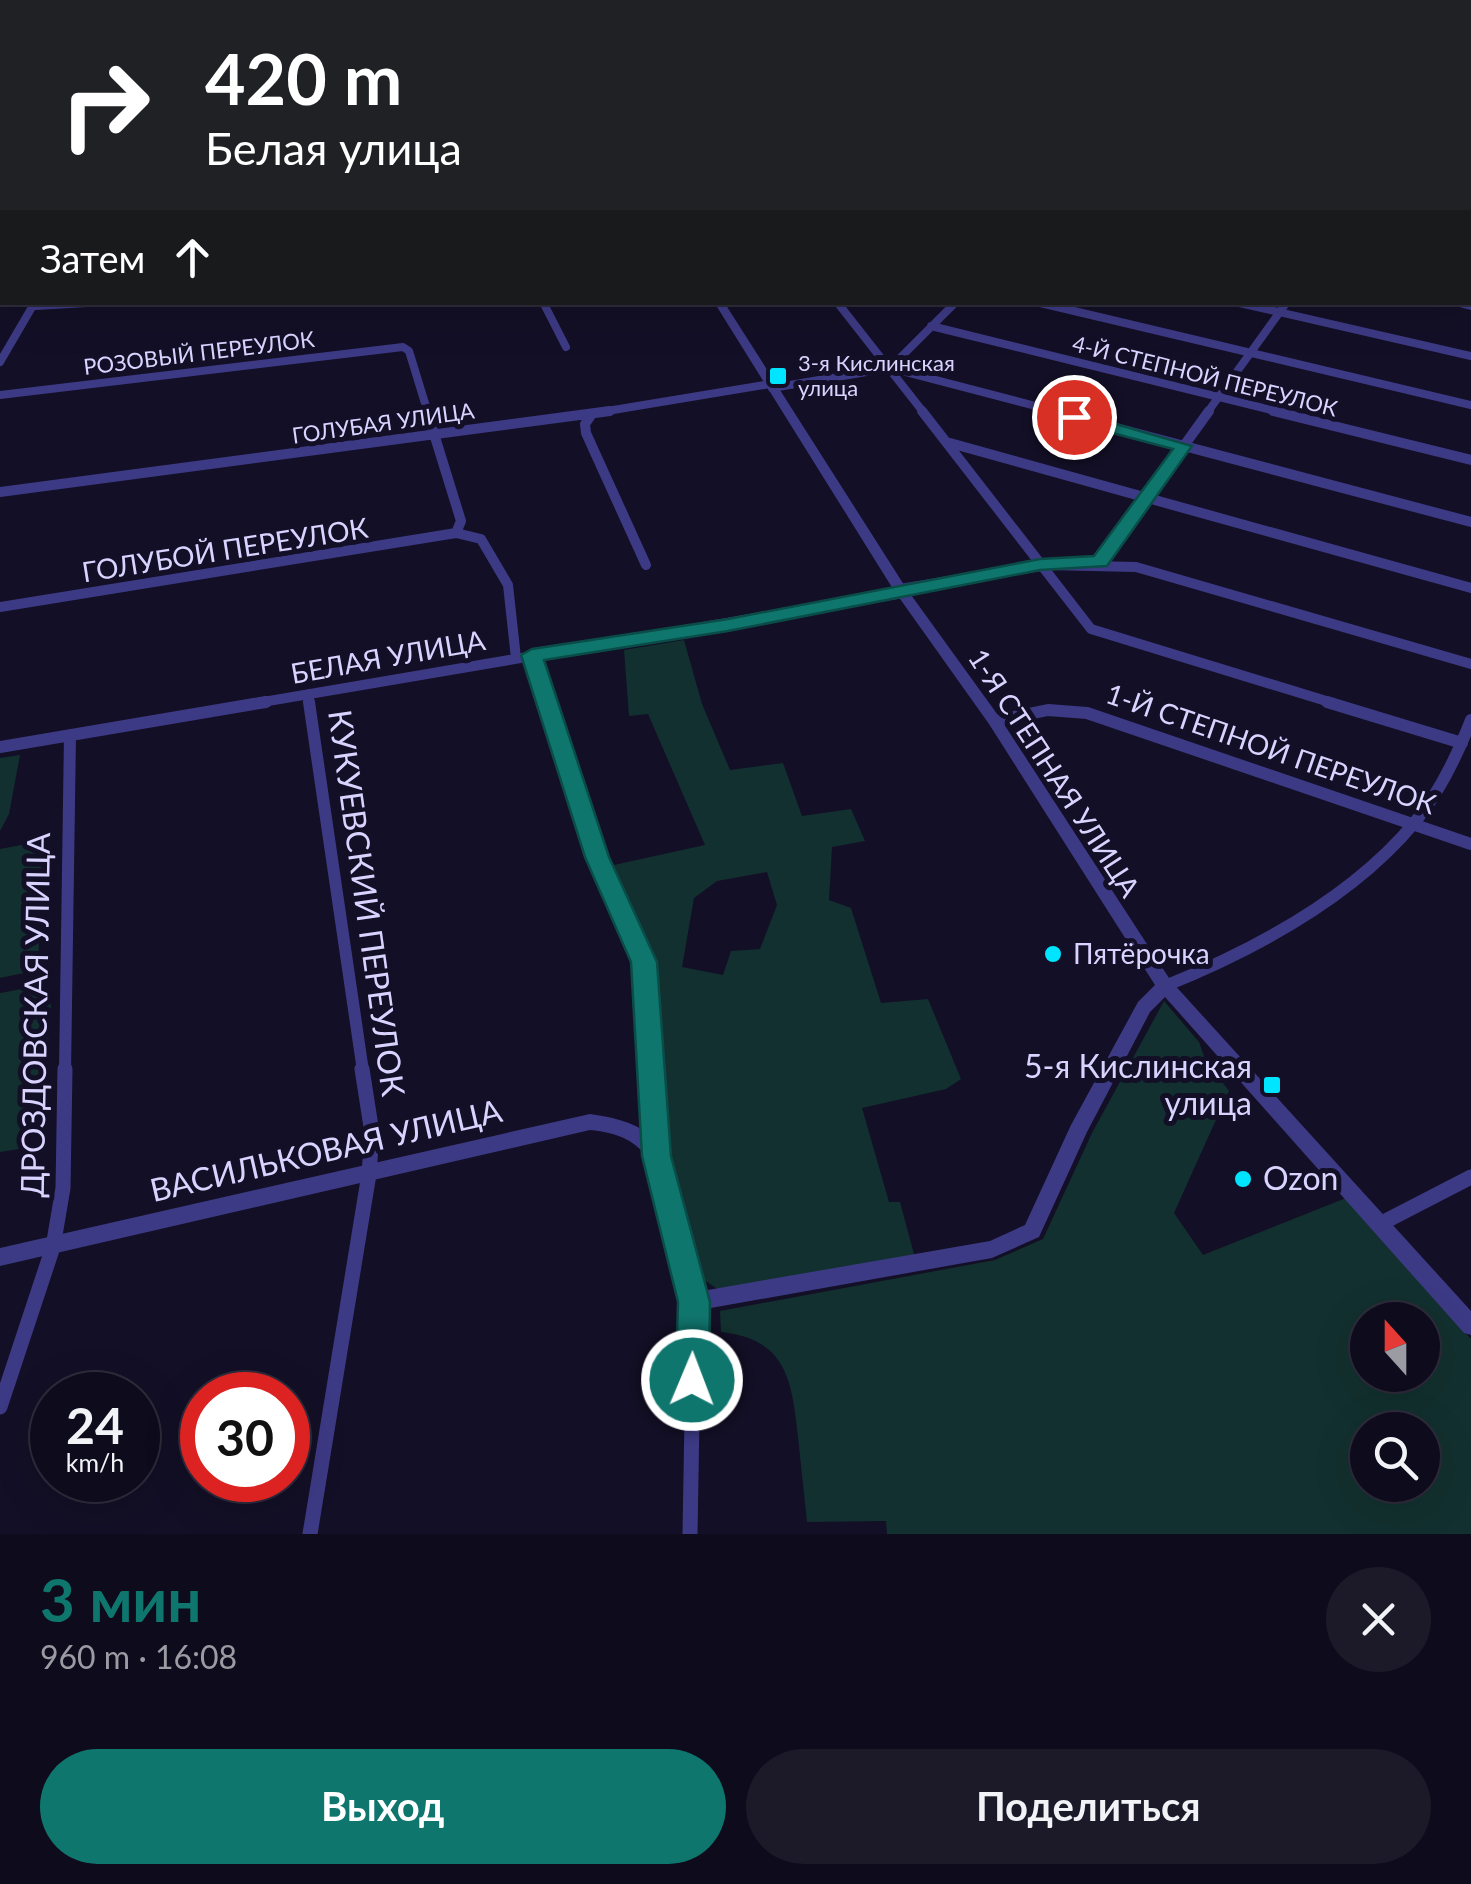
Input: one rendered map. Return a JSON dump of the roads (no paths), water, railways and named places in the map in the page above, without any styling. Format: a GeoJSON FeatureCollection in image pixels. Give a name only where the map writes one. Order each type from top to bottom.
{"type":"FeatureCollection","features":[{"type":"Feature","properties":{"kind":"street"},"geometry":{"type":"LineString","coordinates":[[0,362],[35,305]]}},
{"type":"Feature","properties":{"kind":"street"},"geometry":{"type":"LineString","coordinates":[[545,305],[566,347]]}},
{"type":"Feature","properties":{"kind":"street","name":"1-Я СТЕПНАЯ УЛИЦА"},"geometry":{"type":"LineString","coordinates":[[721,305],[901,591],[995,721],[1165,986],[1471,1326]]}},
{"type":"Feature","properties":{"kind":"street"},"geometry":{"type":"LineString","coordinates":[[840,305],[1091,629],[1462,744]]}},
{"type":"Feature","properties":{"kind":"street"},"geometry":{"type":"LineString","coordinates":[[890,368],[953,305]]}},
{"type":"Feature","properties":{"kind":"street"},"geometry":{"type":"LineString","coordinates":[[1049,305],[1471,405]]}},
{"type":"Feature","properties":{"kind":"street"},"geometry":{"type":"LineString","coordinates":[[1247,305],[1471,356]]}},
{"type":"Feature","properties":{"kind":"street"},"geometry":{"type":"LineString","coordinates":[[1100,562],[1286,305]]}},
{"type":"Feature","properties":{"kind":"street","name":"4-Й СТЕПНОЙ ПЕРЕУЛОК"},"geometry":{"type":"LineString","coordinates":[[931,326],[1471,460]]}},
{"type":"Feature","properties":{"kind":"street","name":"РОЗОВЫЙ ПЕРЕУЛОК"},"geometry":{"type":"LineString","coordinates":[[0,396],[403,347],[408,351],[432,433]]}},
{"type":"Feature","properties":{"kind":"street"},"geometry":{"type":"LineString","coordinates":[[771,386],[890,368],[1471,522]]}},
{"type":"Feature","properties":{"kind":"street","name":"ГОЛУБАЯ УЛИЦА"},"geometry":{"type":"LineString","coordinates":[[0,492],[592,414],[771,386]]}},
{"type":"Feature","properties":{"kind":"street"},"geometry":{"type":"LineString","coordinates":[[592,414],[585,424],[586,433],[646,565]]}},
{"type":"Feature","properties":{"kind":"street"},"geometry":{"type":"LineString","coordinates":[[432,433],[461,522],[456,533],[481,539],[508,585],[516,658]]}},
{"type":"Feature","properties":{"kind":"street"},"geometry":{"type":"LineString","coordinates":[[949,443],[1471,588]]}},
{"type":"Feature","properties":{"kind":"street","name":"ГОЛУБОЙ ПЕРЕУЛОК"},"geometry":{"type":"LineString","coordinates":[[0,608],[456,533]]}},
{"type":"Feature","properties":{"kind":"street","name":"БЕЛАЯ УЛИЦА"},"geometry":{"type":"LineString","coordinates":[[0,747],[1040,564],[1100,562],[1155,572],[1471,664]]}},
{"type":"Feature","properties":{"kind":"street"},"geometry":{"type":"LineString","coordinates":[[532,655],[597,857],[644,962],[656,1156],[694,1302],[690,1534]]}},
{"type":"Feature","properties":{"kind":"street","name":"КУКУЕВСКИЙ ПЕРЕУЛОК"},"geometry":{"type":"LineString","coordinates":[[308,694],[372,1133],[310,1534]]}},
{"type":"Feature","properties":{"kind":"street","name":"1-Й СТЕПНОЙ ПЕРЕУЛОК"},"geometry":{"type":"LineString","coordinates":[[995,721],[1048,710],[1088,713],[1471,844]]}},
{"type":"Feature","properties":{"kind":"street"},"geometry":{"type":"LineString","coordinates":[[694,1302],[992,1249],[1032,1231],[1078,1130],[1154,994],[1237,955],[1354,877],[1414,824],[1462,744],[1471,720]]}},
{"type":"Feature","properties":{"kind":"street","name":"ДРОЗДОВСКАЯ УЛИЦА"},"geometry":{"type":"LineString","coordinates":[[0,1407],[53,1247],[63,1188],[70,736]]}},
{"type":"Feature","properties":{"kind":"street","name":"ВАСИЛЬКОВАЯ УЛИЦА"},"geometry":{"type":"LineString","coordinates":[[0,1257],[590,1122],[616,1124],[636,1135],[656,1156]]}},
{"type":"Feature","properties":{"kind":"street"},"geometry":{"type":"LineString","coordinates":[[1380,1224],[1471,1176]]}},
{"type":"Feature","properties":{"kind":"place","name":"3-я Кислинская улица"},"geometry":{"type":"Point","coordinates":[778,376]}},
{"type":"Feature","properties":{"kind":"place","name":"Пятёрочка"},"geometry":{"type":"Point","coordinates":[1053,954]}},
{"type":"Feature","properties":{"kind":"place","name":"5-я Кислинская улица"},"geometry":{"type":"Point","coordinates":[1272,1085]}},
{"type":"Feature","properties":{"kind":"place","name":"Ozon"},"geometry":{"type":"Point","coordinates":[1243,1179]}}]}
